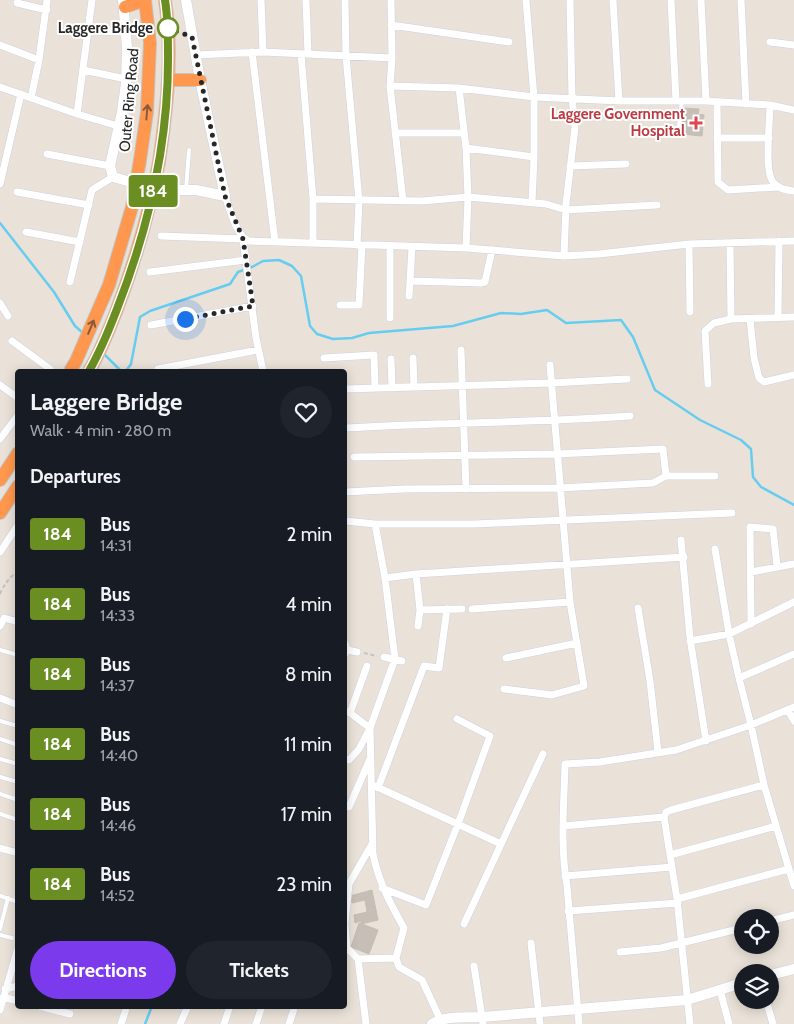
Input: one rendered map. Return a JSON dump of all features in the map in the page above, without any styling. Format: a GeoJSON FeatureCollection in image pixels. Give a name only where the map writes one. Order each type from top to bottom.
{"type":"FeatureCollection","features":[{"type":"Feature","properties":{"kind":"highway"},"geometry":{"type":"LineString","coordinates":[[124,3],[145,0]]}},
{"type":"Feature","properties":{"kind":"highway","name":"Outer Ring Road"},"geometry":{"type":"LineString","coordinates":[[71,369],[109,285],[132,207],[147,112],[150,43],[145,0]]}},
{"type":"Feature","properties":{"kind":"highway"},"geometry":{"type":"LineString","coordinates":[[90,369],[107,335],[126,284],[150,208],[166,112],[168,16],[165,0]]}},
{"type":"Feature","properties":{"kind":"highway"},"geometry":{"type":"LineString","coordinates":[[168,80],[200,80]]}},
{"type":"Feature","properties":{"kind":"highway"},"geometry":{"type":"LineString","coordinates":[[0,480],[15,458]]}},
{"type":"Feature","properties":{"kind":"highway"},"geometry":{"type":"LineString","coordinates":[[0,513],[15,490]]}},
{"type":"Feature","properties":{"kind":"street"},"geometry":{"type":"LineString","coordinates":[[32,98],[47,10],[47,0]]}},
{"type":"Feature","properties":{"kind":"street"},"geometry":{"type":"LineString","coordinates":[[77,114],[92,0]]}},
{"type":"Feature","properties":{"kind":"street"},"geometry":{"type":"LineString","coordinates":[[186,0],[200,80],[225,196],[243,239],[258,350],[263,369]]}},
{"type":"Feature","properties":{"kind":"street"},"geometry":{"type":"LineString","coordinates":[[261,0],[263,52]]}},
{"type":"Feature","properties":{"kind":"street"},"geometry":{"type":"LineString","coordinates":[[306,0],[305,54],[313,199],[313,243]]}},
{"type":"Feature","properties":{"kind":"street"},"geometry":{"type":"LineString","coordinates":[[340,305],[359,305],[360,245],[359,201],[346,56],[345,0]]}},
{"type":"Feature","properties":{"kind":"street"},"geometry":{"type":"LineString","coordinates":[[391,0],[392,58],[390,86],[403,201]]}},
{"type":"Feature","properties":{"kind":"street"},"geometry":{"type":"LineString","coordinates":[[526,0],[534,97],[532,202]]}},
{"type":"Feature","properties":{"kind":"street"},"geometry":{"type":"LineString","coordinates":[[564,256],[566,210],[574,127],[570,0]]}},
{"type":"Feature","properties":{"kind":"street"},"geometry":{"type":"LineString","coordinates":[[613,0],[620,101]]}},
{"type":"Feature","properties":{"kind":"street"},"geometry":{"type":"LineString","coordinates":[[671,0],[679,101]]}},
{"type":"Feature","properties":{"kind":"street"},"geometry":{"type":"LineString","coordinates":[[701,0],[706,101]]}},
{"type":"Feature","properties":{"kind":"street"},"geometry":{"type":"LineString","coordinates":[[741,0],[746,104]]}},
{"type":"Feature","properties":{"kind":"street"},"geometry":{"type":"LineString","coordinates":[[17,3],[47,10]]}},
{"type":"Feature","properties":{"kind":"street"},"geometry":{"type":"LineString","coordinates":[[113,177],[110,166],[126,79],[127,47],[124,3]]}},
{"type":"Feature","properties":{"kind":"street"},"geometry":{"type":"LineString","coordinates":[[391,25],[508,42]]}},
{"type":"Feature","properties":{"kind":"street"},"geometry":{"type":"LineString","coordinates":[[88,31],[126,32]]}},
{"type":"Feature","properties":{"kind":"street"},"geometry":{"type":"LineString","coordinates":[[770,42],[794,45]]}},
{"type":"Feature","properties":{"kind":"street"},"geometry":{"type":"LineString","coordinates":[[0,44],[39,60]]}},
{"type":"Feature","properties":{"kind":"street"},"geometry":{"type":"LineString","coordinates":[[252,52],[276,242]]}},
{"type":"Feature","properties":{"kind":"street"},"geometry":{"type":"LineString","coordinates":[[196,56],[263,52],[392,58]]}},
{"type":"Feature","properties":{"kind":"street"},"geometry":{"type":"LineString","coordinates":[[83,70],[126,79]]}},
{"type":"Feature","properties":{"kind":"street"},"geometry":{"type":"LineString","coordinates":[[390,86],[459,88],[534,97],[620,101],[706,101],[770,105],[794,110]]}},
{"type":"Feature","properties":{"kind":"street"},"geometry":{"type":"LineString","coordinates":[[0,87],[118,126]]}},
{"type":"Feature","properties":{"kind":"street"},"geometry":{"type":"LineString","coordinates":[[459,88],[466,148],[468,197],[466,248]]}},
{"type":"Feature","properties":{"kind":"street"},"geometry":{"type":"LineString","coordinates":[[0,184],[21,94]]}},
{"type":"Feature","properties":{"kind":"street"},"geometry":{"type":"LineString","coordinates":[[717,102],[718,182],[728,190],[778,187],[794,191]]}},
{"type":"Feature","properties":{"kind":"street"},"geometry":{"type":"LineString","coordinates":[[770,105],[769,172],[771,181],[778,187]]}},
{"type":"Feature","properties":{"kind":"street"},"geometry":{"type":"LineString","coordinates":[[394,133],[464,133]]}},
{"type":"Feature","properties":{"kind":"street"},"geometry":{"type":"LineString","coordinates":[[717,138],[769,138]]}},
{"type":"Feature","properties":{"kind":"street"},"geometry":{"type":"LineString","coordinates":[[466,148],[534,157]]}},
{"type":"Feature","properties":{"kind":"street"},"geometry":{"type":"LineString","coordinates":[[47,154],[110,166]]}},
{"type":"Feature","properties":{"kind":"street"},"geometry":{"type":"LineString","coordinates":[[570,166],[626,164]]}},
{"type":"Feature","properties":{"kind":"street"},"geometry":{"type":"LineString","coordinates":[[70,282],[92,190],[113,177],[160,190],[205,191],[225,196]]}},
{"type":"Feature","properties":{"kind":"street"},"geometry":{"type":"LineString","coordinates":[[17,192],[89,205]]}},
{"type":"Feature","properties":{"kind":"street"},"geometry":{"type":"LineString","coordinates":[[313,199],[403,201],[468,197],[532,202],[566,210],[657,205]]}},
{"type":"Feature","properties":{"kind":"street"},"geometry":{"type":"LineString","coordinates":[[26,232],[80,242]]}},
{"type":"Feature","properties":{"kind":"street"},"geometry":{"type":"LineString","coordinates":[[161,236],[243,239],[249,241],[466,248],[564,256],[689,244],[794,241]]}},
{"type":"Feature","properties":{"kind":"street"},"geometry":{"type":"LineString","coordinates":[[778,317],[779,241]]}},
{"type":"Feature","properties":{"kind":"street"},"geometry":{"type":"LineString","coordinates":[[730,243],[731,319]]}},
{"type":"Feature","properties":{"kind":"street"},"geometry":{"type":"LineString","coordinates":[[689,244],[690,312]]}},
{"type":"Feature","properties":{"kind":"street"},"geometry":{"type":"LineString","coordinates":[[390,246],[390,318]]}},
{"type":"Feature","properties":{"kind":"street"},"geometry":{"type":"LineString","coordinates":[[409,296],[412,247]]}},
{"type":"Feature","properties":{"kind":"street"},"geometry":{"type":"LineString","coordinates":[[410,281],[485,282],[492,250]]}},
{"type":"Feature","properties":{"kind":"street"},"geometry":{"type":"LineString","coordinates":[[150,272],[246,261]]}},
{"type":"Feature","properties":{"kind":"street"},"geometry":{"type":"LineString","coordinates":[[0,303],[8,316]]}},
{"type":"Feature","properties":{"kind":"street"},"geometry":{"type":"LineString","coordinates":[[151,325],[253,306]]}},
{"type":"Feature","properties":{"kind":"street"},"geometry":{"type":"LineString","coordinates":[[708,384],[705,331],[714,323],[731,319],[794,317]]}},
{"type":"Feature","properties":{"kind":"street"},"geometry":{"type":"LineString","coordinates":[[750,319],[753,349],[759,378],[764,382],[794,375]]}},
{"type":"Feature","properties":{"kind":"street"},"geometry":{"type":"LineString","coordinates":[[12,342],[50,369]]}},
{"type":"Feature","properties":{"kind":"street"},"geometry":{"type":"LineString","coordinates":[[158,369],[258,350]]}},
{"type":"Feature","properties":{"kind":"street"},"geometry":{"type":"LineString","coordinates":[[461,350],[466,489]]}},
{"type":"Feature","properties":{"kind":"street"},"geometry":{"type":"LineString","coordinates":[[324,358],[374,355],[375,388]]}},
{"type":"Feature","properties":{"kind":"street"},"geometry":{"type":"LineString","coordinates":[[413,358],[414,387]]}},
{"type":"Feature","properties":{"kind":"street"},"geometry":{"type":"LineString","coordinates":[[391,359],[392,388]]}},
{"type":"Feature","properties":{"kind":"street"},"geometry":{"type":"LineString","coordinates":[[504,689],[552,695],[584,686],[570,602],[550,365]]}},
{"type":"Feature","properties":{"kind":"street"},"geometry":{"type":"LineString","coordinates":[[347,389],[551,384],[626,379]]}},
{"type":"Feature","properties":{"kind":"street"},"geometry":{"type":"LineString","coordinates":[[0,385],[15,396]]}},
{"type":"Feature","properties":{"kind":"street"},"geometry":{"type":"LineString","coordinates":[[347,428],[464,422],[555,421],[630,416]]}},
{"type":"Feature","properties":{"kind":"street"},"geometry":{"type":"LineString","coordinates":[[0,439],[15,419]]}},
{"type":"Feature","properties":{"kind":"street"},"geometry":{"type":"LineString","coordinates":[[354,457],[557,454],[662,449],[666,476]]}},
{"type":"Feature","properties":{"kind":"street"},"geometry":{"type":"LineString","coordinates":[[347,492],[395,489],[559,488],[652,483],[666,476],[715,476]]}},
{"type":"Feature","properties":{"kind":"street"},"geometry":{"type":"LineString","coordinates":[[347,521],[422,525],[732,513]]}},
{"type":"Feature","properties":{"kind":"street"},"geometry":{"type":"LineString","coordinates":[[347,760],[349,760],[360,749],[399,660],[376,524]]}},
{"type":"Feature","properties":{"kind":"street"},"geometry":{"type":"LineString","coordinates":[[751,624],[750,527],[773,529],[777,566]]}},
{"type":"Feature","properties":{"kind":"street"},"geometry":{"type":"LineString","coordinates":[[0,552],[15,530]]}},
{"type":"Feature","properties":{"kind":"street"},"geometry":{"type":"LineString","coordinates":[[681,540],[690,641],[706,741]]}},
{"type":"Feature","properties":{"kind":"street"},"geometry":{"type":"LineString","coordinates":[[715,549],[729,634],[764,785],[794,886]]}},
{"type":"Feature","properties":{"kind":"street"},"geometry":{"type":"LineString","coordinates":[[385,578],[416,574],[684,557]]}},
{"type":"Feature","properties":{"kind":"street"},"geometry":{"type":"LineString","coordinates":[[751,572],[794,564]]}},
{"type":"Feature","properties":{"kind":"street"},"geometry":{"type":"LineString","coordinates":[[416,574],[420,610],[418,626]]}},
{"type":"Feature","properties":{"kind":"street"},"geometry":{"type":"LineString","coordinates":[[472,609],[570,602]]}},
{"type":"Feature","properties":{"kind":"street"},"geometry":{"type":"LineString","coordinates":[[690,641],[729,634],[794,602]]}},
{"type":"Feature","properties":{"kind":"street"},"geometry":{"type":"LineString","coordinates":[[638,608],[650,681],[658,752]]}},
{"type":"Feature","properties":{"kind":"street"},"geometry":{"type":"LineString","coordinates":[[420,610],[462,610]]}},
{"type":"Feature","properties":{"kind":"street"},"geometry":{"type":"LineString","coordinates":[[375,786],[424,666],[439,668],[447,610]]}},
{"type":"Feature","properties":{"kind":"street"},"geometry":{"type":"LineString","coordinates":[[0,626],[4,618],[15,621]]}},
{"type":"Feature","properties":{"kind":"street"},"geometry":{"type":"LineString","coordinates":[[506,658],[577,643]]}},
{"type":"Feature","properties":{"kind":"street"},"geometry":{"type":"LineString","coordinates":[[347,649],[357,652]]}},
{"type":"Feature","properties":{"kind":"street"},"geometry":{"type":"LineString","coordinates":[[739,678],[794,654]]}},
{"type":"Feature","properties":{"kind":"street"},"geometry":{"type":"LineString","coordinates":[[384,657],[399,660]]}},
{"type":"Feature","properties":{"kind":"street"},"geometry":{"type":"LineString","coordinates":[[367,666],[347,712],[370,728]]}},
{"type":"Feature","properties":{"kind":"street"},"geometry":{"type":"LineString","coordinates":[[0,698],[15,704]]}},
{"type":"Feature","properties":{"kind":"street"},"geometry":{"type":"LineString","coordinates":[[579,1024],[563,868],[565,764],[600,762],[676,750],[751,725],[791,709],[794,721]]}},
{"type":"Feature","properties":{"kind":"street"},"geometry":{"type":"LineString","coordinates":[[382,888],[426,905],[490,736],[457,719]]}},
{"type":"Feature","properties":{"kind":"street"},"geometry":{"type":"LineString","coordinates":[[370,728],[375,786],[373,854],[382,888],[404,928],[396,958],[398,968],[422,980],[437,1022],[483,1021],[539,1012],[687,1000],[734,986]]}},
{"type":"Feature","properties":{"kind":"street"},"geometry":{"type":"LineString","coordinates":[[464,924],[543,754]]}},
{"type":"Feature","properties":{"kind":"street"},"geometry":{"type":"LineString","coordinates":[[347,806],[349,807],[371,757]]}},
{"type":"Feature","properties":{"kind":"street"},"geometry":{"type":"LineString","coordinates":[[690,1024],[678,901],[664,817],[666,812],[671,810],[764,785]]}},
{"type":"Feature","properties":{"kind":"street"},"geometry":{"type":"LineString","coordinates":[[375,786],[501,844]]}},
{"type":"Feature","properties":{"kind":"street"},"geometry":{"type":"LineString","coordinates":[[563,826],[664,817]]}},
{"type":"Feature","properties":{"kind":"street"},"geometry":{"type":"LineString","coordinates":[[670,855],[776,826]]}},
{"type":"Feature","properties":{"kind":"street"},"geometry":{"type":"LineString","coordinates":[[347,904],[349,884],[373,842]]}},
{"type":"Feature","properties":{"kind":"street"},"geometry":{"type":"LineString","coordinates":[[0,848],[15,852]]}},
{"type":"Feature","properties":{"kind":"street"},"geometry":{"type":"LineString","coordinates":[[565,876],[672,867]]}},
{"type":"Feature","properties":{"kind":"street"},"geometry":{"type":"LineString","coordinates":[[568,911],[678,901],[789,869]]}},
{"type":"Feature","properties":{"kind":"street"},"geometry":{"type":"LineString","coordinates":[[779,919],[794,915]]}},
{"type":"Feature","properties":{"kind":"street"},"geometry":{"type":"LineString","coordinates":[[620,952],[682,944],[734,930]]}},
{"type":"Feature","properties":{"kind":"street"},"geometry":{"type":"LineString","coordinates":[[347,940],[348,948],[358,959],[366,1024]]}},
{"type":"Feature","properties":{"kind":"street"},"geometry":{"type":"LineString","coordinates":[[531,943],[540,1024]]}},
{"type":"Feature","properties":{"kind":"street"},"geometry":{"type":"LineString","coordinates":[[0,1010],[15,957]]}},
{"type":"Feature","properties":{"kind":"street"},"geometry":{"type":"LineString","coordinates":[[358,959],[396,958]]}},
{"type":"Feature","properties":{"kind":"street"},"geometry":{"type":"LineString","coordinates":[[474,966],[483,1021]]}},
{"type":"Feature","properties":{"kind":"street"},"geometry":{"type":"LineString","coordinates":[[779,973],[794,969]]}},
{"type":"Feature","properties":{"kind":"street"},"geometry":{"type":"LineString","coordinates":[[5,989],[15,987]]}},
{"type":"Feature","properties":{"kind":"street"},"geometry":{"type":"LineString","coordinates":[[720,990],[729,1024]]}},
{"type":"Feature","properties":{"kind":"street"},"geometry":{"type":"LineString","coordinates":[[3,997],[15,1000]]}},
{"type":"Feature","properties":{"kind":"street"},"geometry":{"type":"LineString","coordinates":[[50,1009],[70,1014]]}},
{"type":"Feature","properties":{"kind":"street"},"geometry":{"type":"LineString","coordinates":[[121,1024],[126,1009]]}},
{"type":"Feature","properties":{"kind":"street"},"geometry":{"type":"LineString","coordinates":[[180,1024],[187,1009]]}},
{"type":"Feature","properties":{"kind":"street"},"geometry":{"type":"LineString","coordinates":[[224,1024],[229,1009]]}},
{"type":"Feature","properties":{"kind":"street"},"geometry":{"type":"LineString","coordinates":[[256,1024],[261,1009]]}},
{"type":"Feature","properties":{"kind":"street"},"geometry":{"type":"LineString","coordinates":[[289,1024],[294,1009]]}},
{"type":"Feature","properties":{"kind":"street"},"geometry":{"type":"LineString","coordinates":[[769,1009],[773,1024]]}},
{"type":"Feature","properties":{"kind":"lane"},"geometry":{"type":"LineString","coordinates":[[678,134],[679,101]]}},
{"type":"Feature","properties":{"kind":"lane"},"geometry":{"type":"LineString","coordinates":[[186,190],[189,150]]}},
{"type":"Feature","properties":{"kind":"lane"},"geometry":{"type":"LineString","coordinates":[[0,650],[15,654]]}},
{"type":"Feature","properties":{"kind":"lane"},"geometry":{"type":"LineString","coordinates":[[0,721],[15,725]]}},
{"type":"Feature","properties":{"kind":"lane"},"geometry":{"type":"LineString","coordinates":[[0,739],[15,744]]}},
{"type":"Feature","properties":{"kind":"lane"},"geometry":{"type":"LineString","coordinates":[[0,759],[15,763]]}},
{"type":"Feature","properties":{"kind":"lane"},"geometry":{"type":"LineString","coordinates":[[0,777],[15,781]]}},
{"type":"Feature","properties":{"kind":"lane"},"geometry":{"type":"LineString","coordinates":[[0,794],[15,799]]}},
{"type":"Feature","properties":{"kind":"lane"},"geometry":{"type":"LineString","coordinates":[[0,814],[15,819]]}},
{"type":"Feature","properties":{"kind":"lane"},"geometry":{"type":"LineString","coordinates":[[0,896],[15,901]]}},
{"type":"Feature","properties":{"kind":"lane"},"geometry":{"type":"LineString","coordinates":[[0,929],[8,898]]}},
{"type":"Feature","properties":{"kind":"lane"},"geometry":{"type":"LineString","coordinates":[[0,935],[12,938]]}},
{"type":"Feature","properties":{"kind":"path"},"geometry":{"type":"LineString","coordinates":[[0,594],[5,584],[15,574]]}},
{"type":"Feature","properties":{"kind":"path"},"geometry":{"type":"LineString","coordinates":[[357,652],[384,657]]}},
{"type":"Feature","properties":{"kind":"building"},"geometry":{"type":"Polygon","coordinates":[[[683,108],[699,109],[698,114],[704,115],[702,136],[681,134],[683,108]]]}},
{"type":"Feature","properties":{"kind":"building"},"geometry":{"type":"Polygon","coordinates":[[[372,890],[378,920],[361,924],[361,921],[355,923],[354,915],[367,912],[365,900],[352,903],[350,896],[372,890]]]}},
{"type":"Feature","properties":{"kind":"building"},"geometry":{"type":"Polygon","coordinates":[[[359,923],[378,930],[369,954],[351,947],[359,923]]]}},
{"type":"Feature","properties":{"kind":"waterway"},"geometry":{"type":"LineString","coordinates":[[0,223],[54,292],[75,326],[83,333]]}},
{"type":"Feature","properties":{"kind":"waterway"},"geometry":{"type":"LineString","coordinates":[[127,369],[131,364],[140,317],[150,311],[230,284],[238,272],[263,261],[279,260],[292,266],[301,276],[310,326],[317,334],[333,339],[352,338],[369,333],[453,326],[501,313],[521,314],[547,310],[566,323],[621,320],[633,337],[655,390],[700,420],[741,440],[751,449],[753,477],[761,487],[794,505]]}},
{"type":"Feature","properties":{"kind":"waterway"},"geometry":{"type":"LineString","coordinates":[[103,353],[119,369]]}},
{"type":"Feature","properties":{"kind":"waterway"},"geometry":{"type":"LineString","coordinates":[[145,1024],[151,1009]]}},
{"type":"Feature","properties":{"kind":"bus line","name":"184"},"geometry":{"type":"LineString","coordinates":[[90,369],[107,335],[124,292],[150,208],[166,112],[168,16],[165,0]]}},
{"type":"Feature","properties":{"kind":"place","name":"Laggere Bridge"},"geometry":{"type":"Point","coordinates":[168,28]}},
{"type":"Feature","properties":{"kind":"place","name":"Laggere Government Hospital"},"geometry":{"type":"Point","coordinates":[696,123]}},
{"type":"Feature","properties":{"kind":"route"},"geometry":{"type":"LineString","coordinates":[[168,28],[192,37],[225,196],[243,239],[253,306],[185,319]]}}]}
